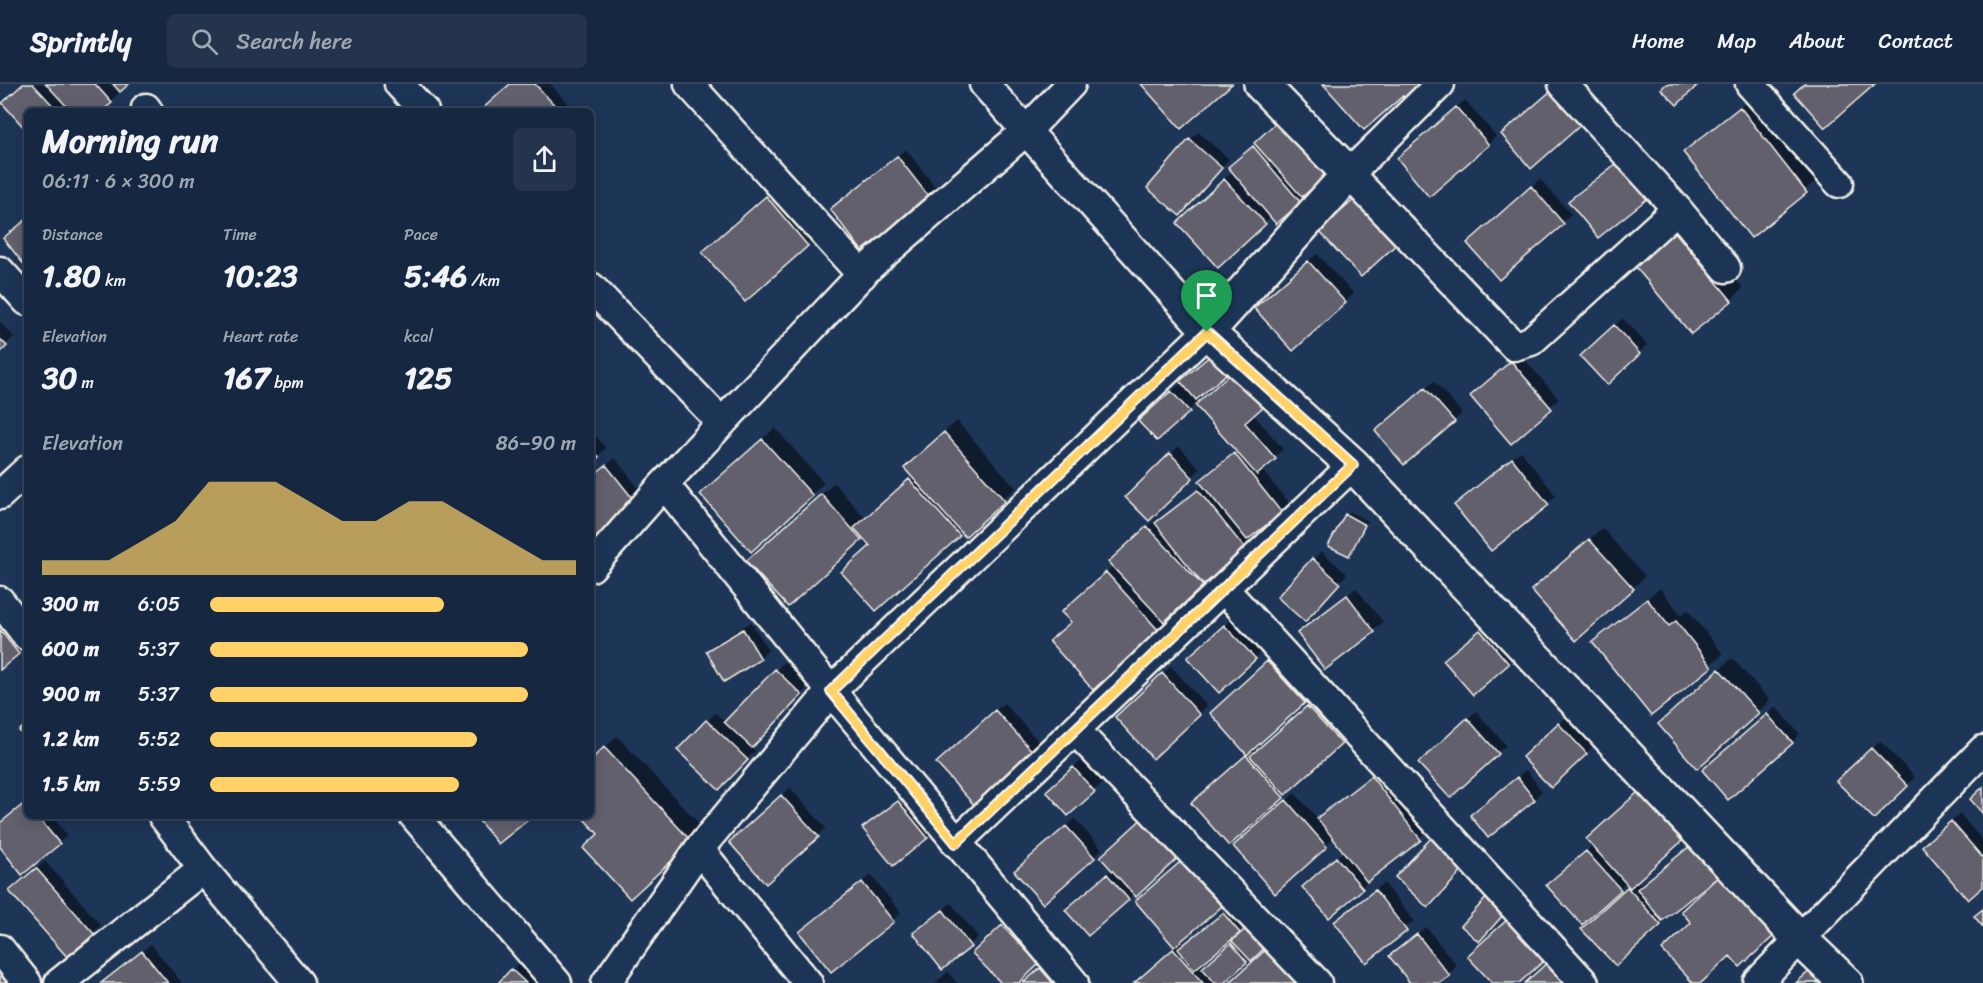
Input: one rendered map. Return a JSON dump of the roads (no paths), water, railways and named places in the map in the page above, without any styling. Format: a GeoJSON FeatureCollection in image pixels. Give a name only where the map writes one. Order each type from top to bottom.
{"type":"FeatureCollection","features":[{"type":"Feature","properties":{"kind":"street"},"geometry":{"type":"LineString","coordinates":[[399,84],[421,108]]}},
{"type":"Feature","properties":{"kind":"street"},"geometry":{"type":"LineString","coordinates":[[689,84],[862,275]]}},
{"type":"Feature","properties":{"kind":"street"},"geometry":{"type":"LineString","coordinates":[[984,84],[1207,332],[1353,465],[1800,939],[1846,983]]}},
{"type":"Feature","properties":{"kind":"street"},"geometry":{"type":"LineString","coordinates":[[594,564],[664,484],[862,275],[1026,130],[1071,84]]}},
{"type":"Feature","properties":{"kind":"street"},"geometry":{"type":"LineString","coordinates":[[1261,84],[1514,346],[1531,341],[1677,209]]}},
{"type":"Feature","properties":{"kind":"street"},"geometry":{"type":"LineString","coordinates":[[606,983],[699,849],[831,691],[1207,332],[1349,174],[1440,84]]}},
{"type":"Feature","properties":{"kind":"street"},"geometry":{"type":"LineString","coordinates":[[1563,84],[1677,209],[1725,268]]}},
{"type":"Feature","properties":{"kind":"street"},"geometry":{"type":"LineString","coordinates":[[1750,84],[1839,183]]}},
{"type":"Feature","properties":{"kind":"street"},"geometry":{"type":"LineString","coordinates":[[0,272],[24,298]]}},
{"type":"Feature","properties":{"kind":"street"},"geometry":{"type":"LineString","coordinates":[[594,290],[722,423]]}},
{"type":"Feature","properties":{"kind":"street"},"geometry":{"type":"LineString","coordinates":[[956,843],[1353,465]]}},
{"type":"Feature","properties":{"kind":"street"},"geometry":{"type":"LineString","coordinates":[[0,495],[24,473]]}},
{"type":"Feature","properties":{"kind":"street"},"geometry":{"type":"LineString","coordinates":[[664,484],[831,691],[1074,983]]}},
{"type":"Feature","properties":{"kind":"street"},"geometry":{"type":"LineString","coordinates":[[1224,590],[1584,983]]}},
{"type":"Feature","properties":{"kind":"street"},"geometry":{"type":"LineString","coordinates":[[0,601],[24,632]]}},
{"type":"Feature","properties":{"kind":"street"},"geometry":{"type":"LineString","coordinates":[[1076,731],[1317,983]]}},
{"type":"Feature","properties":{"kind":"street"},"geometry":{"type":"LineString","coordinates":[[1757,983],[1983,750]]}},
{"type":"Feature","properties":{"kind":"street"},"geometry":{"type":"LineString","coordinates":[[166,819],[203,869],[299,983]]}},
{"type":"Feature","properties":{"kind":"street"},"geometry":{"type":"LineString","coordinates":[[417,819],[557,983]]}},
{"type":"Feature","properties":{"kind":"street"},"geometry":{"type":"LineString","coordinates":[[699,849],[808,983]]}},
{"type":"Feature","properties":{"kind":"street"},"geometry":{"type":"LineString","coordinates":[[59,983],[203,869]]}},
{"type":"Feature","properties":{"kind":"street"},"geometry":{"type":"LineString","coordinates":[[0,949],[27,983]]}}]}
